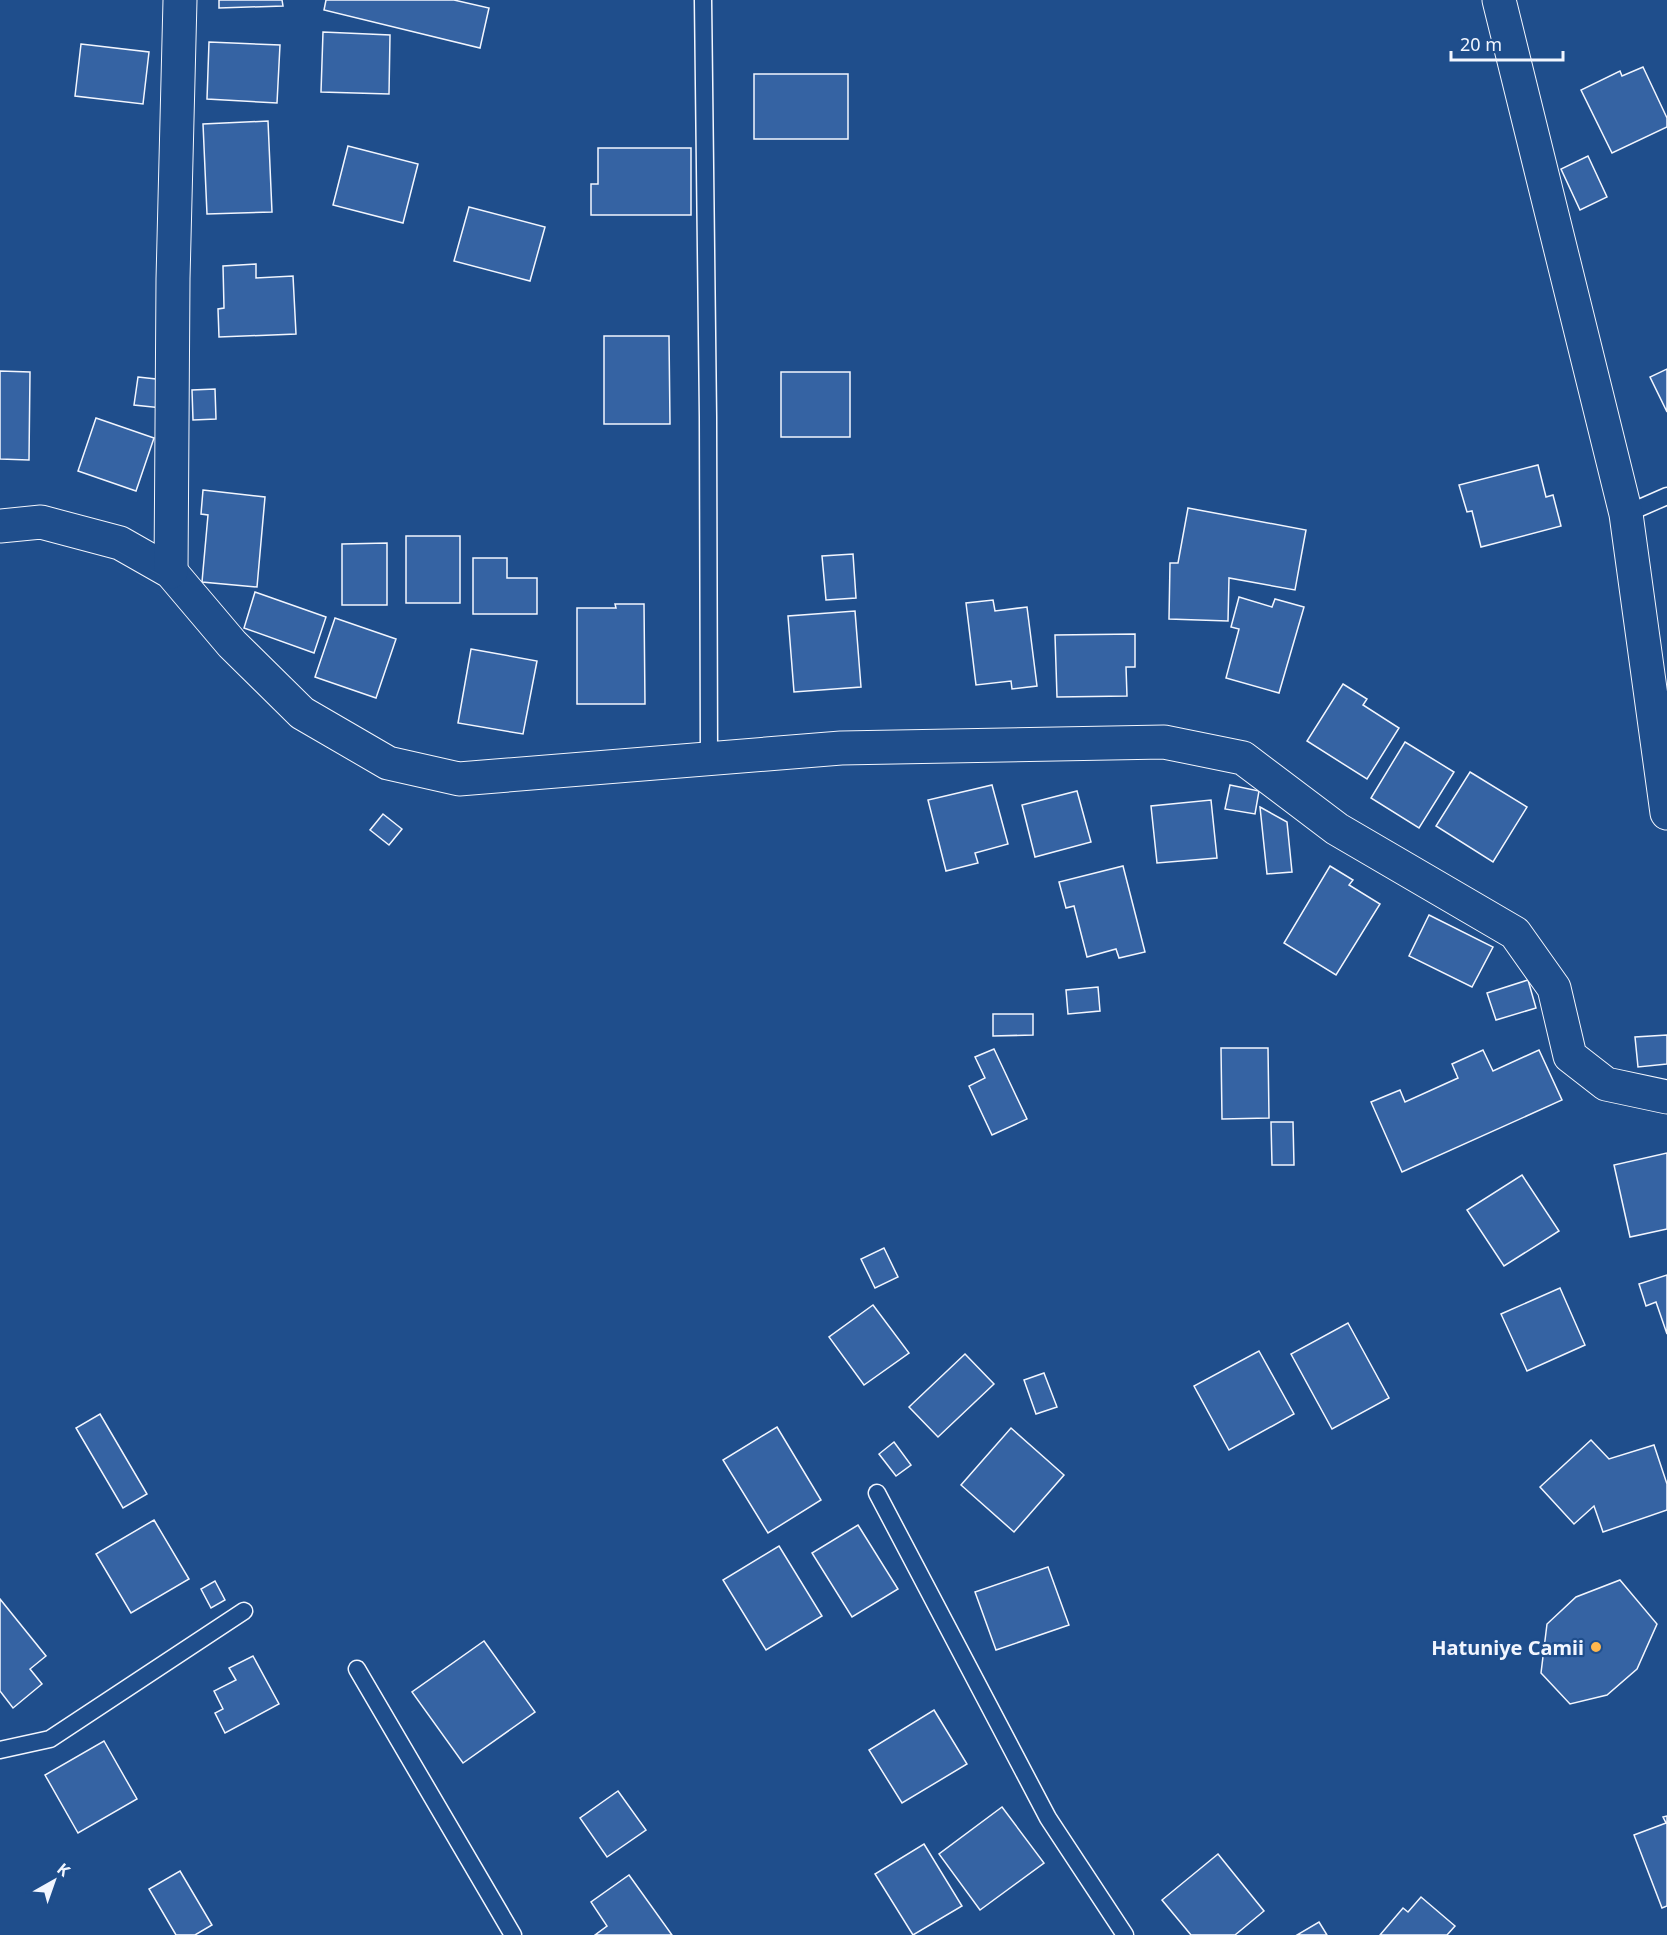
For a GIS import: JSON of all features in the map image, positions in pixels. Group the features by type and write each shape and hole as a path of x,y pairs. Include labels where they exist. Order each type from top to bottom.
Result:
{"street":[{"path":"171,572 173,279 180,0"},
{"path":"1499,0 1626,514 1667,813"},
{"path":"0,526 40,522 120,543 171,572 232,644 302,713 388,763 459,779 841,748 1164,742 1244,758 1337,829 1515,933 1554,988 1570,1056 1606,1084 1667,1097"}],"lane":[{"path":"703,0 709,759"},
{"path":"1626,514 1667,496"},
{"path":"877,1493 1048,1818 1125,1935"},
{"path":"0,1750 50,1739 244,1611"},
{"path":"357,1669 513,1935"}],"building":[{"path":"219,0 282,0 283,6 219,8"},
{"path":"326,0 454,0 489,8 480,48 324,10"},
{"path":"323,32 390,35 389,94 321,92"},
{"path":"209,42 280,45 277,103 207,99"},
{"path":"81,44 149,52 143,104 75,96"},
{"path":"1643,67 1667,118 1667,127 1612,153 1581,90 1620,71 1622,76"},
{"path":"754,74 848,74 848,139 754,139"},
{"path":"268,121 272,212 207,214 203,124"},
{"path":"348,146 418,164 403,223 333,205"},
{"path":"598,148 691,148 691,215 591,215 591,184 598,184"},
{"path":"1588,156 1607,197 1580,210 1561,169"},
{"path":"469,207 545,227 530,281 454,261"},
{"path":"256,264 256,278 293,276 296,334 219,337 218,309 224,308 223,266"},
{"path":"604,336 669,336 670,424 604,424"},
{"path":"1667,369 1667,412 1650,377"},
{"path":"0,371 30,372 29,460 0,459"},
{"path":"781,372 850,372 850,437 781,437"},
{"path":"138,377 165,380 162,408 134,405"},
{"path":"215,389 216,419 193,420 192,390"},
{"path":"96,418 154,438 136,491 78,471"},
{"path":"1538,465 1546,497 1553,495 1561,526 1481,547 1472,511 1467,512 1459,485"},
{"path":"203,490 265,497 257,587 202,582 208,515 201,514"},
{"path":"1188,508 1306,530 1295,590 1229,578 1228,621 1169,619 1170,563 1178,563"},
{"path":"406,536 460,536 460,603 406,603"},
{"path":"387,543 387,605 342,605 342,544"},
{"path":"853,554 856,598 826,600 822,556"},
{"path":"473,558 507,558 507,578 537,578 537,614 473,614"},
{"path":"255,592 326,617 314,653 244,628"},
{"path":"1239,597 1272,607 1275,599 1304,607 1279,693 1226,678 1239,629 1231,627"},
{"path":"993,600 995,611 1027,607 1037,686 1012,689 1011,681 976,685 966,603"},
{"path":"615,604 644,604 645,704 577,704 577,608 616,608"},
{"path":"855,611 861,687 794,692 788,616"},
{"path":"335,618 396,639 376,698 315,677"},
{"path":"1135,634 1135,667 1126,667 1127,696 1057,697 1055,635"},
{"path":"471,649 537,661 523,734 458,723"},
{"path":"1343,684 1367,699 1363,705 1399,728 1367,779 1307,741"},
{"path":"1405,742 1454,772 1419,828 1371,798"},
{"path":"1470,772 1527,807 1493,862 1436,826"},
{"path":"992,785 1008,844 975,853 978,863 946,871 928,800"},
{"path":"1230,785 1259,791 1255,814 1225,809"},
{"path":"1077,791 1091,842 1035,857 1022,805"},
{"path":"1211,800 1217,858 1157,863 1151,806"},
{"path":"1260,807 1287,822 1292,872 1267,874"},
{"path":"383,814 402,829 389,845 370,830"},
{"path":"1123,866 1145,952 1119,958 1116,949 1087,957 1074,906 1066,908 1059,882"},
{"path":"1330,866 1353,880 1349,885 1380,904 1336,975 1284,943"},
{"path":"1429,915 1493,947 1472,987 1409,956"},
{"path":"1528,980 1536,1008 1496,1020 1487,993"},
{"path":"1098,987 1100,1011 1068,1014 1066,990"},
{"path":"993,1014 1033,1014 1033,1035 993,1036"},
{"path":"1667,1035 1667,1064 1638,1067 1635,1037"},
{"path":"1221,1048 1268,1048 1269,1118 1222,1119"},
{"path":"994,1049 1027,1119 992,1135 969,1086 985,1078 975,1057"},
{"path":"1483,1050 1493,1071 1539,1050 1562,1100 1402,1172 1371,1102 1400,1090 1405,1102 1458,1078 1452,1064"},
{"path":"1271,1122 1293,1122 1294,1165 1272,1165"},
{"path":"1667,1153 1667,1229 1630,1237 1614,1165"},
{"path":"1522,1175 1559,1231 1504,1266 1467,1210"},
{"path":"884,1248 898,1277 875,1288 861,1259"},
{"path":"1667,1275 1667,1334 1656,1302 1646,1306 1639,1284"},
{"path":"1560,1288 1585,1345 1527,1371 1501,1314"},
{"path":"873,1305 909,1353 864,1385 829,1337"},
{"path":"1348,1323 1389,1398 1332,1429 1291,1354"},
{"path":"1259,1351 1294,1414 1229,1450 1194,1386"},
{"path":"965,1354 994,1384 938,1437 909,1407"},
{"path":"1044,1373 1057,1407 1036,1414 1024,1380"},
{"path":"100,1414 147,1494 123,1508 76,1428"},
{"path":"777,1427 821,1500 768,1533 723,1460"},
{"path":"1011,1428 1064,1475 1014,1532 961,1485"},
{"path":"1591,1440 1609,1459 1654,1445 1667,1484 1667,1510 1603,1532 1594,1506 1574,1524 1540,1487"},
{"path":"894,1442 911,1465 896,1476 879,1454"},
{"path":"154,1520 189,1579 131,1613 96,1554"},
{"path":"858,1525 898,1589 852,1617 812,1553"},
{"path":"779,1546 822,1616 766,1650 723,1580"},
{"path":"1048,1567 1069,1625 996,1650 975,1592"},
{"name":"Hatuniye Camii","path":"1620,1580 1657,1624 1637,1669 1607,1695 1570,1704 1541,1673 1547,1624 1576,1597"},
{"path":"215,1581 225,1600 211,1608 201,1589"},
{"path":"0,1599 46,1656 30,1669 42,1684 13,1708 0,1691"},
{"path":"484,1641 535,1712 463,1763 412,1692"},
{"path":"253,1656 279,1704 225,1733 215,1713 223,1709 214,1691 236,1680 229,1668"},
{"path":"934,1710 967,1764 902,1803 869,1750"},
{"path":"104,1741 137,1799 78,1833 45,1775"},
{"path":"618,1791 646,1830 607,1857 580,1818"},
{"path":"1002,1807 1044,1863 980,1910 939,1854"},
{"path":"1667,1816 1667,1906 1662,1908 1634,1835 1666,1823 1663,1817"},
{"path":"924,1844 962,1906 913,1935 875,1874"},
{"path":"1218,1854 1264,1911 1235,1935 1191,1935 1162,1900"},
{"path":"180,1871 212,1925 195,1935 176,1935 149,1889"},
{"path":"629,1875 672,1935 595,1935 607,1926 591,1902"},
{"path":"1421,1897 1455,1926 1447,1935 1380,1935 1403,1908 1408,1912"},
{"path":"1319,1922 1327,1935 1297,1935"}],"place":[{"name":"Hatuniye Camii","path":"1596,1647"}]}
